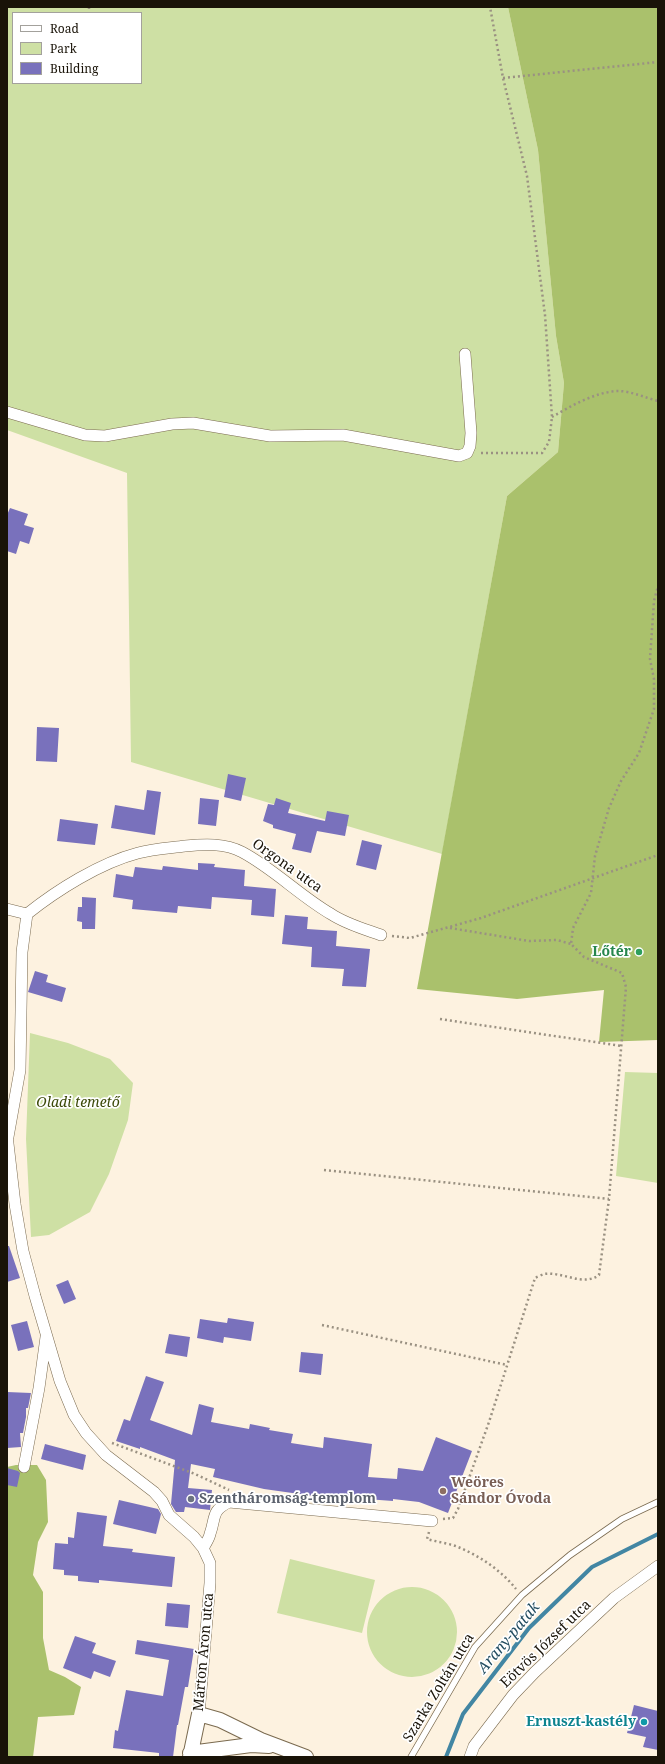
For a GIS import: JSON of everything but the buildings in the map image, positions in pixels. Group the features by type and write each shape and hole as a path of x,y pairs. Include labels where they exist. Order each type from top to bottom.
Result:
{"street":[{"path":"7,412 85,435 105,436 172,424 193,423 270,436 343,435 459,456 467,453 470,446 471,433 465,354"},
{"name":"Orgona utca","path":"27,914 51,895 94,871 137,853 204,844 223,846 241,851 331,914 354,926 381,935"},
{"path":"7,909 27,914 22,952 20,1070 8,1136"},
{"name":"Márton Áron utca","path":"8,1136 15,1204 23,1251 60,1381 74,1415 86,1433 106,1455 154,1492 162,1502 169,1515 194,1537 203,1548 210,1563 210,1583 199,1714 190,1755"},
{"name":"Márton Áron utca","path":"24,1467 39,1388 46,1334"},
{"path":"203,1548 210,1535 214,1514 221,1506 229,1502 432,1521"},
{"name":"Eötvös József utca","path":"470,1757 474,1746 512,1695 614,1598 658,1566"},
{"path":"199,1714 220,1720 260,1740 306,1757"},
{"path":"190,1755 251,1745 279,1746"}],"lane":[{"name":"Szarka Zoltán utca","path":"411,1757 475,1648 522,1596 570,1555 622,1519 658,1502"}],"path":[{"path":"467,453 542,453 549,442 552,417 545,315 527,176 503,78 490,7"},
{"path":"503,78 658,62"},
{"path":"552,417 574,404 608,392 620,391 658,401"},
{"path":"571,944 573,928 591,893 595,856 609,808 621,781 638,753 654,709 654,679 650,659 654,601 658,586"},
{"path":"381,935 410,938 447,928 481,918 658,855"},
{"path":"447,928 529,941 557,940 571,944 584,957 622,973 626,987 609,1199 600,1274 594,1279 586,1280 544,1274 535,1278 489,1422 458,1509 453,1518 432,1521 428,1539 458,1547 480,1559 506,1576 522,1596"},
{"path":"440,1019 622,1046"},
{"path":"324,1170 609,1199"},
{"path":"322,1325 507,1365"},
{"path":"109,1442 195,1474 229,1489 229,1502"}],"green space":[{"path":"7,7 508,7 538,150 556,336 564,383 558,452 507,496 442,854 131,762 127,473 7,430"},
{"path":"508,7 658,7 658,1040 599,1042 604,990 517,999 417,989 507,496 558,452 564,383 556,336 538,150"},
{"name":"Oladi temető","path":"30,1033 68,1043 110,1059 133,1083 128,1120 109,1174 90,1212 49,1235 31,1237 26,1139"},
{"path":"625,1072 658,1073 658,1183 616,1176"},
{"path":"16,1465 37,1465 46,1480 48,1522 38,1542 33,1575 43,1592 43,1638 49,1670 65,1677 81,1687 74,1715 38,1717 33,1757 7,1757 7,1467"},
{"path":"290,1559 375,1580 362,1633 277,1613"},
{"path":"412,1587 429,1590 444,1600 454,1615 457,1632 454,1649 444,1664 429,1674 412,1677 395,1674 380,1664 370,1649 367,1632 370,1615 380,1600 395,1590"}],"waterway":[{"name":"Arany-patak","path":"446,1757 463,1714 529,1628 592,1567 658,1534"}],"place":[{"name":"Lőtér","path":"639,952"},
{"name":"Weöres Sándor Óvoda","path":"443,1491"},
{"name":"Szentháromság-templom","path":"191,1499"},
{"name":"Ernuszt-kastély","path":"644,1722"}]}
